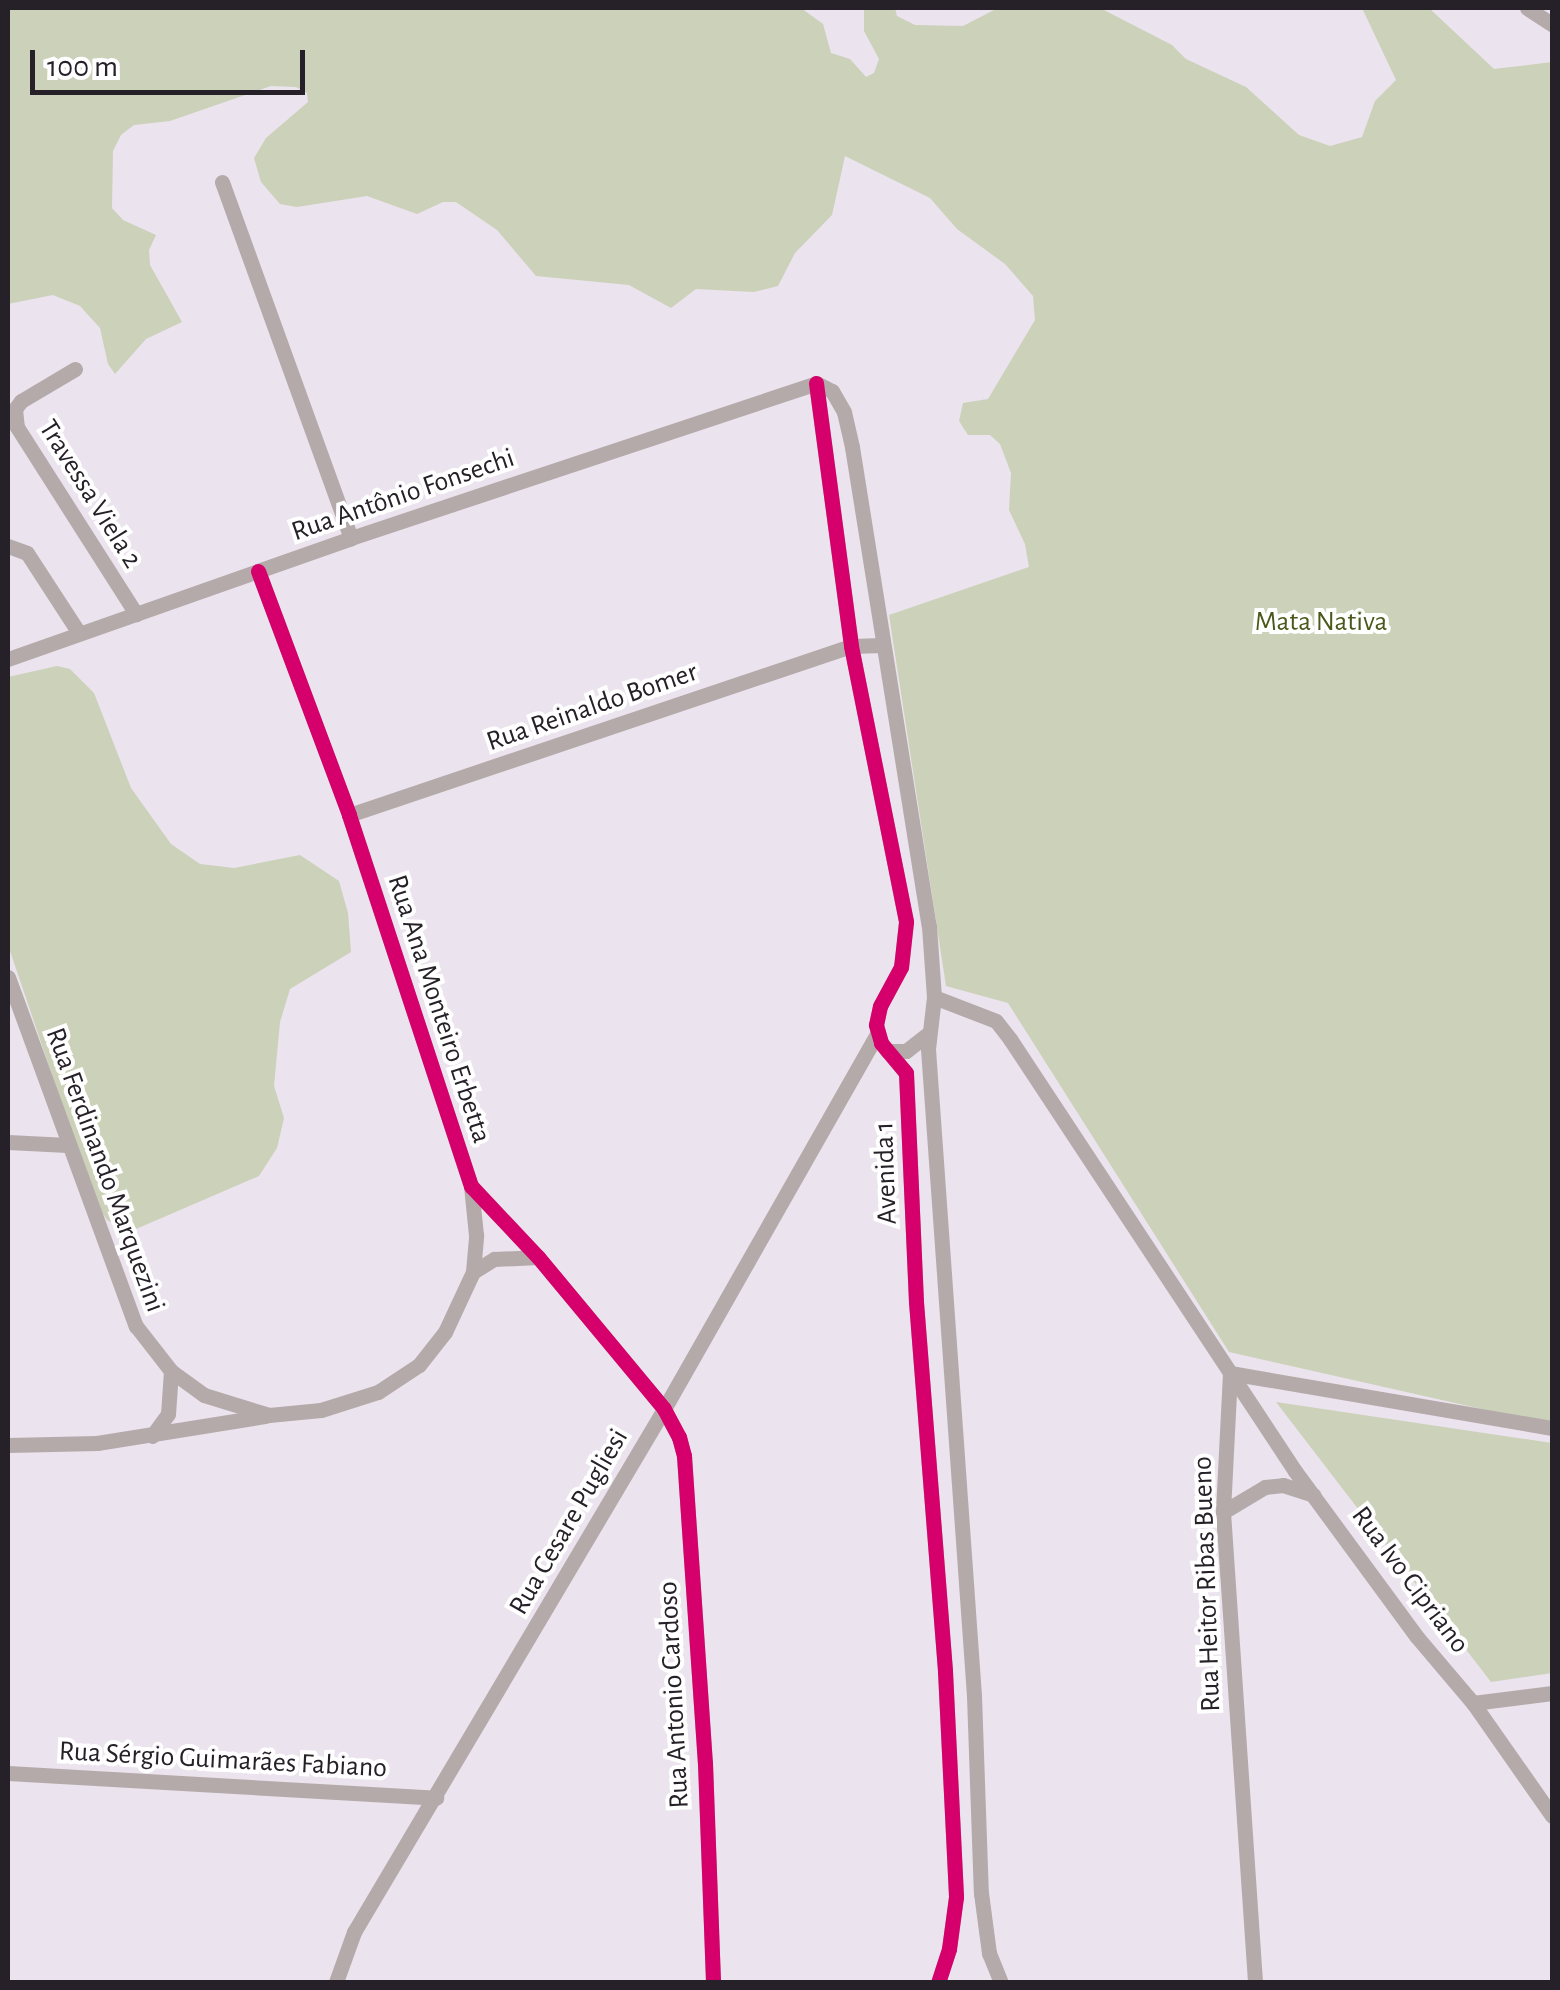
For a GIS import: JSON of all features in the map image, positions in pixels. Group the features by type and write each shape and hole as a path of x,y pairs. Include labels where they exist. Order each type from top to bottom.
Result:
{"street":[{"path":"1527,8 1552,24"},
{"path":"222,182 350,538"},
{"name":"Travessa Viela 2","path":"75,370 21,401 15,409 16,427 136,614"},
{"path":"816,383 850,646 906,922 900,968 876,1015 877,1034"},
{"name":"Rua Antônio Fonsechi","path":"8,659 350,538 816,383"},
{"name":"Avenida 1","path":"816,383 832,392 844,412 929,926 934,997 928,1034 943,1303 974,1696 981,1893 989,1953 1001,1982"},
{"path":"8,546 26,553 79,633"},
{"name":"Rua Ana Monteiro Erbetta","path":"258,571 349,815 471,1186 538,1258 664,1409"},
{"name":"Rua Reinaldo Bomer","path":"349,815 850,646 883,646"},
{"name":"Rua Ferdinando Marquezini","path":"8,976 66,1145 136,1326 172,1371 204,1395 269,1415"},
{"path":"934,997 996,1021 1230,1373 1552,1428"},
{"name":"Avenida 1","path":"877,1034 906,1073 916,1302 944,1671 956,1897 949,1949 938,1982"},
{"name":"Rua Cesare Pugliesi","path":"336,1982 354,1932 664,1409 877,1034"},
{"path":"886,1050 906,1050 928,1034"},
{"path":"8,1142 66,1145"},
{"path":"8,1445 97,1443 152,1436 320,1410 378,1392 419,1365 445,1332 473,1272 476,1235 471,1186"},
{"path":"473,1272 494,1260 538,1258"},
{"path":"152,1436 168,1414 172,1371"},
{"name":"Rua Ivo Cipriano","path":"1230,1373 1416,1637 1473,1703 1552,1816"},
{"name":"Rua Heitor Ribas Bueno","path":"1230,1373 1224,1512 1254,1982"},
{"name":"Rua Antonio Cardoso","path":"664,1409 684,1456 705,1762 713,1982"},
{"path":"1224,1512 1265,1487 1282,1485 1316,1497"},
{"path":"1473,1703 1552,1693"},
{"name":"Rua Sérgio Guimarães Fabiano","path":"8,1772 436,1798"}],"green space":[{"name":"Mata Nativa","path":"8,8 801,8 823,24 831,53 850,59 866,77 874,73 879,59 864,31 864,8 895,8 897,16 915,25 963,26 998,8 1100,8 1172,45 1186,59 1246,87 1299,135 1330,146 1362,137 1375,101 1396,80 1362,8 1429,8 1494,69 1552,62 1552,1425 1229,1352 1008,1003 946,986 889,615 1029,567 1025,544 1009,510 1011,473 1000,444 990,435 968,435 959,421 963,403 988,399 1035,320 1033,296 1005,264 957,229 930,198 845,156 832,215 795,253 778,286 754,292 696,289 671,308 629,285 536,276 497,230 456,202 443,202 417,214 367,196 297,207 280,204 261,182 254,158 266,138 308,102 307,93 296,87 271,86 170,121 134,125 121,135 113,151 112,208 123,220 156,235 149,250 150,265 182,322 146,339 115,374 108,364 100,328 80,306 53,295 8,304"},
{"path":"57,666 70,669 94,693 131,788 171,844 200,864 234,868 300,855 339,881 348,913 351,952 290,989 280,1022 274,1086 284,1118 277,1148 259,1176 136,1229 108,1221 96,1205 8,945 8,677"},
{"path":"1276,1402 1552,1443 1552,1673 1491,1682"}],"cycle path":[{"path":"816,383 851,646 906,922 901,967 880,1006 876,1025 881,1043 906,1073 916,1302 945,1671 956,1897 949,1949 938,1982"},
{"path":"258,571 349,815 471,1186 538,1257 664,1409 679,1437 684,1456 705,1763 713,1982"}]}
